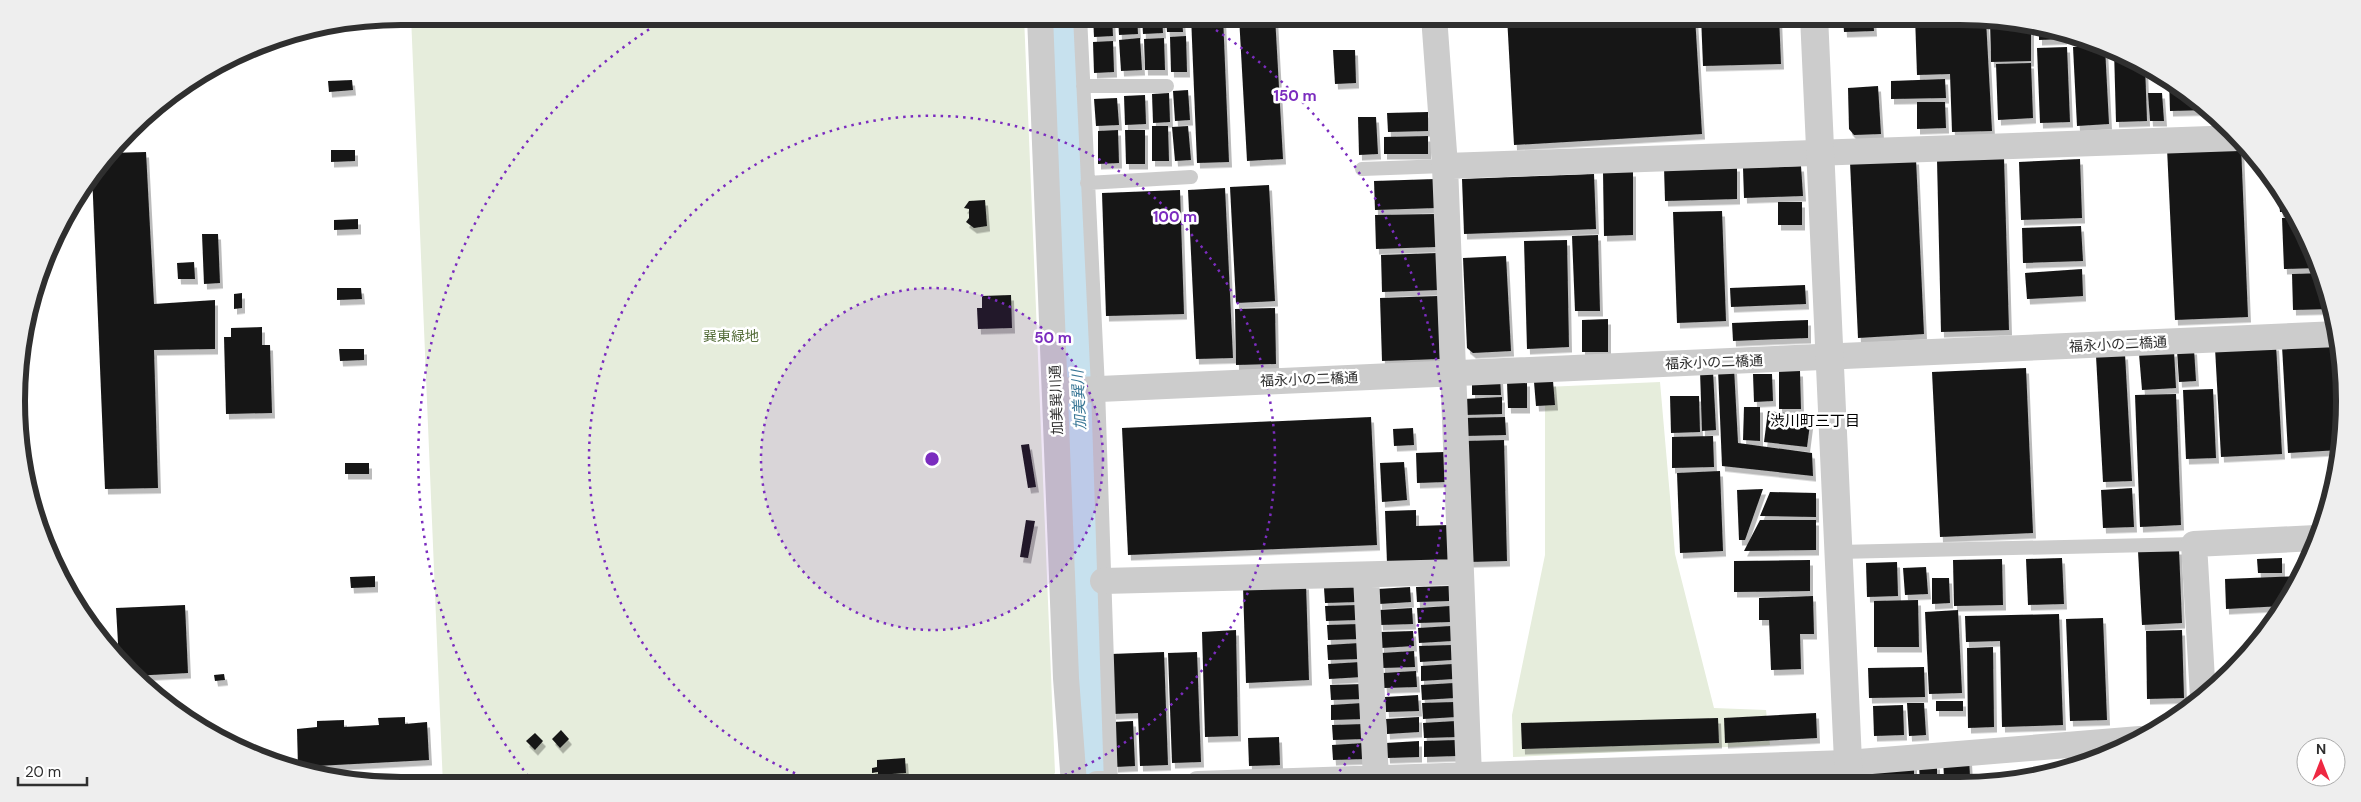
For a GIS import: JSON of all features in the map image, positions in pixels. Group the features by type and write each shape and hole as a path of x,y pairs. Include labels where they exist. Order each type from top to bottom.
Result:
{"street":[{"name":"加美巽川通","path":"1040,25 1066,678 1073,777"},
{"path":"1435,25 1445,166 1461,572 1474,777"},
{"path":"1814,25 1848,773"},
{"path":"1445,166 2229,138"},
{"name":"福永小の二橋通","path":"1056,391 2330,334"},
{"path":"2202,688 2194,544 2310,538"},
{"path":"1104,581 1366,576 1461,572"},
{"path":"1366,576 1376,777"},
{"path":"1549,777 1848,773 2118,742"}],"lane":[{"path":"1080,25 1094,388 1104,581 1109,777"},
{"path":"1083,86 1167,86"},
{"path":"1362,169 1445,166"},
{"path":"1087,183 1191,177"},
{"path":"1838,552 2194,544"}],"green space":[{"name":"巽東緑地","path":"411,25 1024,25 1055,773 1051,777 443,777"},
{"path":"1660,382 1675,554 1714,708 1766,710 1770,745 1513,757 1512,715 1545,555 1545,387"}],"building":[{"path":"1093,25 1112,25 1113,36 1094,37"},
{"path":"1118,25 1138,25 1138,34 1119,35"},
{"path":"1142,25 1163,25 1163,33 1143,34"},
{"path":"1167,25 1183,25 1183,32 1167,32"},
{"path":"1191,25 1223,25 1229,162 1197,163"},
{"path":"1239,25 1276,25 1283,159 1247,161"},
{"path":"1507,25 1696,25 1702,134 1514,145"},
{"path":"1701,25 1779,25 1781,64 1703,66"},
{"path":"1844,25 1874,25 1874,31 1844,32"},
{"path":"1915,25 1986,26 1992,131 1952,132 1950,74 1917,75"},
{"path":"1990,26 2031,32 2031,61 1991,62"},
{"path":"2039,34 2061,39 2039,40"},
{"path":"1186,36 1187,72 1171,72 1170,37"},
{"path":"1140,38 1142,70 1121,71 1119,40"},
{"path":"1164,38 1165,70 1145,70 1144,39"},
{"path":"1113,41 1114,72 1094,73 1093,42"},
{"path":"2084,46 2105,55 2109,124 2077,126 2073,47"},
{"path":"2067,47 2070,122 2040,123 2037,48"},
{"path":"1333,50 1355,50 1356,83 1335,84"},
{"path":"2114,59 2145,74 2147,121 2116,122"},
{"path":"2031,63 2033,118 1998,120 1996,64"},
{"path":"1945,79 1946,98 1891,99 1891,81"},
{"path":"352,80 353,90 329,92 328,81"},
{"path":"1878,86 1881,134 1854,135 1849,129 1848,88"},
{"path":"2169,88 2198,110 2170,111"},
{"path":"1188,90 1190,120 1175,121 1173,91"},
{"path":"1169,93 1170,122 1153,123 1152,94"},
{"path":"2148,93 2162,93 2164,121 2150,121"},
{"path":"1145,95 1146,124 1125,125 1124,96"},
{"path":"1117,98 1119,125 1096,126 1094,99"},
{"path":"1917,102 1945,102 1946,128 1917,129"},
{"path":"1428,112 1428,131 1388,132 1387,113"},
{"path":"1358,117 1376,117 1378,154 1359,155"},
{"path":"1152,126 1168,126 1169,161 1152,161"},
{"path":"1188,126 1191,160 1175,161 1172,127"},
{"path":"1118,130 1119,163 1098,164 1098,131"},
{"path":"1125,130 1145,130 1145,164 1126,164"},
{"path":"1428,136 1428,154 1384,154 1384,137"},
{"path":"2236,145 2241,151 2248,317 2175,320 2167,148"},
{"path":"331,150 355,150 355,161 331,162"},
{"path":"146,152 154,304 215,300 215,349 154,350 158,488 105,489 93,186 118,153"},
{"path":"2004,158 2009,330 1941,332 1937,160"},
{"path":"1916,159 1924,334 1858,338 1850,162"},
{"path":"2080,159 2082,218 2021,220 2019,162"},
{"path":"1737,166 1737,199 1665,201 1664,167"},
{"path":"1801,166 1803,196 1744,198 1743,168"},
{"path":"1633,171 1633,235 1604,236 1603,172"},
{"path":"1594,174 1596,229 1464,234 1462,179"},
{"path":"1435,179 1436,208 1375,210 1374,181"},
{"path":"1269,185 1275,301 1236,303 1230,187"},
{"path":"1225,188 1233,358 1196,359 1188,190"},
{"path":"1180,190 1184,314 1106,316 1102,193"},
{"path":"985,200 987,226 974,228 966,222 969,218 969,209 964,208 969,201"},
{"path":"1778,202 1802,202 1802,225 1778,225"},
{"path":"2279,202 2285,212 2280,212"},
{"path":"1722,211 1726,321 1677,323 1673,212"},
{"path":"1436,214 1436,247 1376,249 1375,215"},
{"path":"2282,218 2288,218 2311,268 2284,269"},
{"path":"358,219 358,229 334,230 334,220"},
{"path":"2081,226 2083,261 2023,263 2022,228"},
{"path":"202,234 218,234 220,283 204,284"},
{"path":"1598,235 1600,311 1575,311 1572,236"},
{"path":"1567,240 1569,347 1527,349 1524,241"},
{"path":"1437,253 1439,290 1382,292 1381,255"},
{"path":"1506,256 1511,351 1473,353 1467,348 1463,258"},
{"path":"194,262 195,279 178,279 177,263"},
{"path":"2082,269 2083,296 2027,299 2025,273"},
{"path":"2313,273 2324,309 2293,310 2292,274"},
{"path":"1805,285 1806,304 1731,307 1730,288"},
{"path":"337,288 361,288 362,299 337,300"},
{"path":"242,293 242,308 234,309 234,294"},
{"path":"1011,295 1012,328 978,329 977,308 982,308 982,296"},
{"path":"1438,296 1440,359 1382,361 1380,298"},
{"path":"1275,308 1276,364 1236,365 1235,309"},
{"path":"1608,319 1608,352 1582,352 1582,320"},
{"path":"1808,320 1808,338 1733,341 1732,323"},
{"path":"262,327 262,345 270,345 272,413 226,414 224,337 231,337 231,328"},
{"path":"2332,343 2336,401 2333,450 2288,453 2282,346"},
{"path":"2276,345 2282,454 2221,457 2215,348"},
{"path":"339,349 364,349 364,360 340,361"},
{"path":"2194,349 2196,381 2179,382 2177,350"},
{"path":"2174,351 2176,388 2142,390 2139,354"},
{"path":"2125,354 2132,481 2103,482 2096,356"},
{"path":"1734,368 1738,443 1812,453 1813,476 1722,466 1718,369"},
{"path":"2026,368 2033,533 1940,537 1932,372"},
{"path":"1700,371 1713,371 1716,430 1702,431"},
{"path":"1779,371 1800,371 1801,409 1779,409"},
{"path":"1753,374 1772,374 1773,401 1754,402"},
{"path":"1472,377 1500,377 1501,395 1472,395"},
{"path":"1527,381 1527,408 1508,408 1507,382"},
{"path":"1553,381 1555,405 1536,406 1534,382"},
{"path":"2213,389 2216,458 2186,459 2183,390"},
{"path":"2176,394 2181,525 2140,527 2135,395"},
{"path":"1670,396 1699,396 1700,432 1671,433"},
{"path":"1502,397 1502,414 1465,415 1464,399"},
{"path":"1744,407 1760,407 1760,441 1743,440"},
{"path":"1768,411 1811,416 1807,447 1764,442"},
{"path":"1371,417 1377,545 1128,555 1122,428"},
{"path":"1505,417 1506,435 1465,436 1465,418"},
{"path":"1413,428 1414,445 1394,446 1393,429"},
{"path":"1713,436 1714,467 1672,468 1672,437"},
{"path":"1504,440 1507,561 1468,562 1465,441"},
{"path":"1029,444 1036,487 1028,488 1021,445"},
{"path":"1444,452 1445,482 1417,483 1416,453"},
{"path":"1404,462 1407,500 1382,502 1380,463"},
{"path":"345,463 369,463 369,474 345,474"},
{"path":"1720,471 1723,551 1680,553 1677,473"},
{"path":"2132,488 2134,527 2103,528 2101,490"},
{"path":"1763,489 1745,540 1739,540 1737,490"},
{"path":"1770,492 1816,493 1816,517 1760,516"},
{"path":"1416,510 1416,526 1449,525 1450,560 1387,563 1385,511"},
{"path":"1026,520 1035,521 1028,558 1020,557"},
{"path":"1760,520 1816,520 1816,550 1744,551"},
{"path":"2179,549 2182,623 2142,625 2138,551"},
{"path":"2062,558 2064,604 2028,605 2026,559"},
{"path":"2282,558 2282,573 2258,573 2257,559"},
{"path":"2002,559 2003,605 1954,606 1953,560"},
{"path":"1810,560 1810,591 1734,592 1734,561"},
{"path":"1897,562 1898,596 1867,597 1866,563"},
{"path":"1926,567 1928,594 1905,595 1903,568"},
{"path":"375,576 375,587 351,588 350,577"},
{"path":"2292,576 2275,606 2226,609 2225,579"},
{"path":"1932,578 1949,578 1950,603 1932,604"},
{"path":"1306,584 1309,680 1246,683 1243,586"},
{"path":"1357,586 1357,602 1325,603 1324,588"},
{"path":"1449,586 1449,601 1417,602 1416,587"},
{"path":"1410,587 1411,602 1379,604 1378,589"},
{"path":"1813,596 1814,634 1800,634 1801,669 1771,670 1769,620 1759,620 1759,598"},
{"path":"1918,600 1919,647 1874,647 1874,601"},
{"path":"185,605 188,673 144,675 118,649 116,608"},
{"path":"1358,605 1358,620 1326,621 1325,606"},
{"path":"1450,606 1450,622 1418,623 1417,608"},
{"path":"1412,608 1413,624 1380,625 1379,610"},
{"path":"1958,610 1962,693 1929,694 1925,612"},
{"path":"2059,614 2063,725 2002,727 2000,641 1966,642 1965,616"},
{"path":"2103,618 2107,720 2070,721 2066,619"},
{"path":"1360,624 1361,639 1328,640 1327,625"},
{"path":"1451,626 1452,641 1419,643 1418,628"},
{"path":"1236,630 1238,736 1205,737 1202,632"},
{"path":"2182,630 2184,698 2147,699 2146,631"},
{"path":"1413,631 1414,646 1381,648 1380,632"},
{"path":"1360,643 1360,659 1328,660 1327,645"},
{"path":"1452,645 1452,660 1420,662 1419,646"},
{"path":"1993,647 1994,727 1968,728 1967,648"},
{"path":"1414,651 1415,667 1382,668 1381,653"},
{"path":"1164,652 1168,765 1140,766 1138,713 1113,714 1111,654"},
{"path":"1197,652 1201,762 1172,763 1168,653"},
{"path":"1361,662 1362,677 1329,679 1328,664"},
{"path":"1453,664 1454,679 1421,681 1421,666"},
{"path":"1924,667 1925,697 1869,698 1868,668"},
{"path":"1416,671 1417,687 1384,688 1383,673"},
{"path":"224,674 225,680 215,681 214,675"},
{"path":"1454,683 1455,698 1422,700 1421,685"},
{"path":"1363,684 1363,699 1331,700 1330,685"},
{"path":"1418,695 1419,711 1386,712 1385,697"},
{"path":"1936,701 1963,701 1963,711 1936,711"},
{"path":"1455,702 1456,717 1423,719 1422,703"},
{"path":"1363,703 1364,719 1331,720 1331,705"},
{"path":"1907,703 1924,703 1926,735 1909,736"},
{"path":"1903,705 1904,735 1874,736 1873,706"},
{"path":"1816,713 1817,738 1725,743 1724,718"},
{"path":"405,717 405,724 427,722 429,760 313,766 298,762 297,729 317,727 317,721 344,720 344,727 379,725 378,718"},
{"path":"1419,717 1419,732 1387,734 1386,719"},
{"path":"1718,718 1719,743 1522,749 1521,723"},
{"path":"1133,721 1135,766 1115,767 1113,722"},
{"path":"1456,721 1457,737 1424,738 1423,723"},
{"path":"1364,724 1365,739 1333,740 1332,725"},
{"path":"561,730 569,739 560,748 552,739"},
{"path":"535,733 543,741 535,750 526,741"},
{"path":"1279,737 1280,765 1249,766 1248,738"},
{"path":"1457,740 1457,756 1424,757 1424,741"},
{"path":"1419,741 1419,757 1387,758 1386,743"},
{"path":"1365,743 1366,759 1333,760 1332,745"},
{"path":"905,758 906,773 878,775 878,772 872,773 872,768 877,767 877,760"},
{"path":"1969,759 1970,776 1944,777 1943,760"},
{"path":"1914,764 1914,777 1866,777 1872,768"},
{"path":"1937,764 1937,777 1920,777 1919,765"}],"waterway":[{"name":"加美巽川","path":"1061,25 1096,777"}],"district":[{"name":"渋川町三丁目","path":"1815,421"}]}
